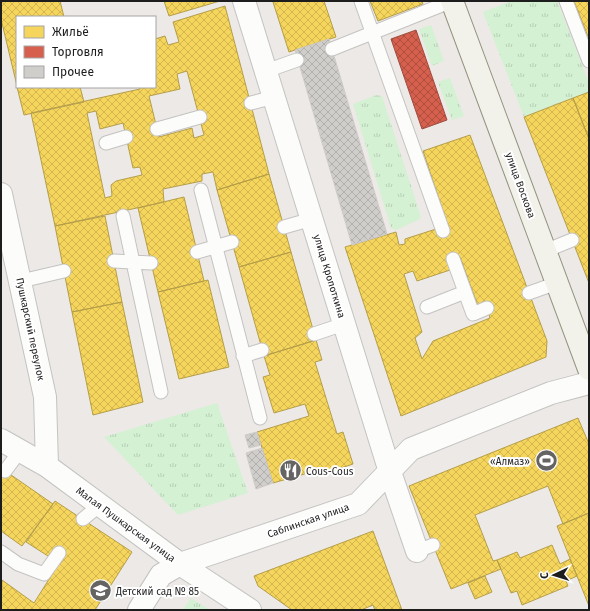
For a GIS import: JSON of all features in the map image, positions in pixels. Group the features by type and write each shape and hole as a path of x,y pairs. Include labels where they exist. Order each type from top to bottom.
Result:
{"street":[{"name":"улица Кропоткина","path":"244,1 390,472 425,548"},
{"name":"улица Воскова","path":"452,1 589,369"},
{"name":"Пушкарский переулок","path":"1,194 45,397 47,466"},
{"name":"Саблинская улица","path":"139,610 161,575 180,564 358,504 411,449 551,393 589,383"},
{"name":"Малая Пушкарская улица","path":"1,440 47,466 180,564 250,610"}],"lane":[{"path":"361,1 443,231"},
{"path":"332,48 452,1"},
{"path":"566,1 589,62"},
{"path":"266,71 297,60"},
{"path":"251,103 274,96"},
{"path":"157,130 200,117"},
{"path":"106,143 126,137"},
{"path":"200,190 260,418"},
{"path":"123,216 161,392"},
{"path":"284,227 312,219"},
{"path":"545,251 572,240"},
{"path":"197,252 232,242"},
{"path":"453,259 473,314 487,308"},
{"path":"114,261 151,263"},
{"path":"21,281 64,272"},
{"path":"529,293 557,282"},
{"path":"427,307 465,292"},
{"path":"314,334 344,324"},
{"path":"244,356 262,350"},
{"path":"4,471 20,451"},
{"path":"83,519 100,505"},
{"path":"1,552 18,564 44,574 59,553"}],"green space":[{"path":"511,1 557,1 589,83 589,92 524,117 483,12"},
{"path":"431,25 444,61 432,66 419,29"},
{"path":"450,78 464,116 452,120 438,82"},
{"path":"376,95 382,96 421,217 418,220 396,230 391,228 353,104"},
{"path":"217,403 248,493 178,515 104,437"},
{"path":"191,598 210,610 183,610"}],"building: Жильё":[{"path":"1,1 60,1 64,16 16,16 16,82 1,19"},
{"path":"164,1 220,1 169,16"},
{"path":"324,1 336,37 289,52 273,2"},
{"path":"370,1 422,1 423,4 378,21"},
{"path":"574,1 589,1 589,39"},
{"path":"225,6 269,174 217,190 213,172 202,174 202,181 163,189 164,202 55,226 31,113 140,88 156,88 156,39 165,36 168,45 179,42 173,22","holes":["187,71 204,135 194,138 192,128 159,137 149,96 180,89 177,74","96,111 100,129 123,123 133,168 140,167 142,175 116,181 111,185 112,196 105,198 87,113"]},
{"path":"17,88 80,88 84,102 24,115"},
{"path":"589,92 589,139 573,98"},
{"path":"573,98 589,139 589,283 524,117"},
{"path":"470,135 547,341 546,357 401,416 345,247 396,232 399,245 405,244 405,239 436,229 449,229 423,151","holes":["460,257 478,306 487,308 490,318 433,341 422,359 415,338 422,332 404,274 413,271 417,281 450,270 447,262"]},
{"path":"269,174 291,252 239,267 217,190"},
{"path":"184,197 204,281 158,292 138,208"},
{"path":"105,216 122,302 72,312 55,226"},
{"path":"291,252 316,340 264,356 239,267"},
{"path":"208,280 229,367 179,379 158,292"},
{"path":"122,302 143,402 93,415 72,312"},
{"path":"316,340 322,360 315,362 337,434 343,432 353,464 317,476 315,471 273,483 257,432 309,416 305,404 274,413 263,377 270,375 264,356"},
{"path":"578,418 589,444 589,513 563,524 548,486 475,515 493,561 497,560 501,569 451,589 409,486"},
{"path":"1,468 53,504 22,546 1,531"},
{"path":"55,501 132,552 95,610 3,610 1,609 2,580 34,603 63,557 54,550 48,556 26,542"},
{"path":"589,513 589,606 557,526"},
{"path":"373,531 402,610 375,610 373,605 361,610 292,610 258,586 254,576"},
{"path":"552,545 560,564 570,559 577,576 566,581 568,586 522,605 517,591 511,593 497,560 517,552 520,558"},
{"path":"485,576 492,592 475,599 468,583"}],"building: Торговля":[{"path":"416,30 447,120 422,129 391,39"}],"building: Прочее":[{"path":"329,39 387,234 352,245 295,50"},
{"path":"257,432 261,445 249,448 245,435"},
{"path":"262,448 273,483 256,489 246,453"}],"place":[{"name":"«Алмаз»","path":"546,461"},
{"name":"Cous-Cous","path":"291,471"},
{"name":"Детский сад № 85","path":"101,591"}]}
